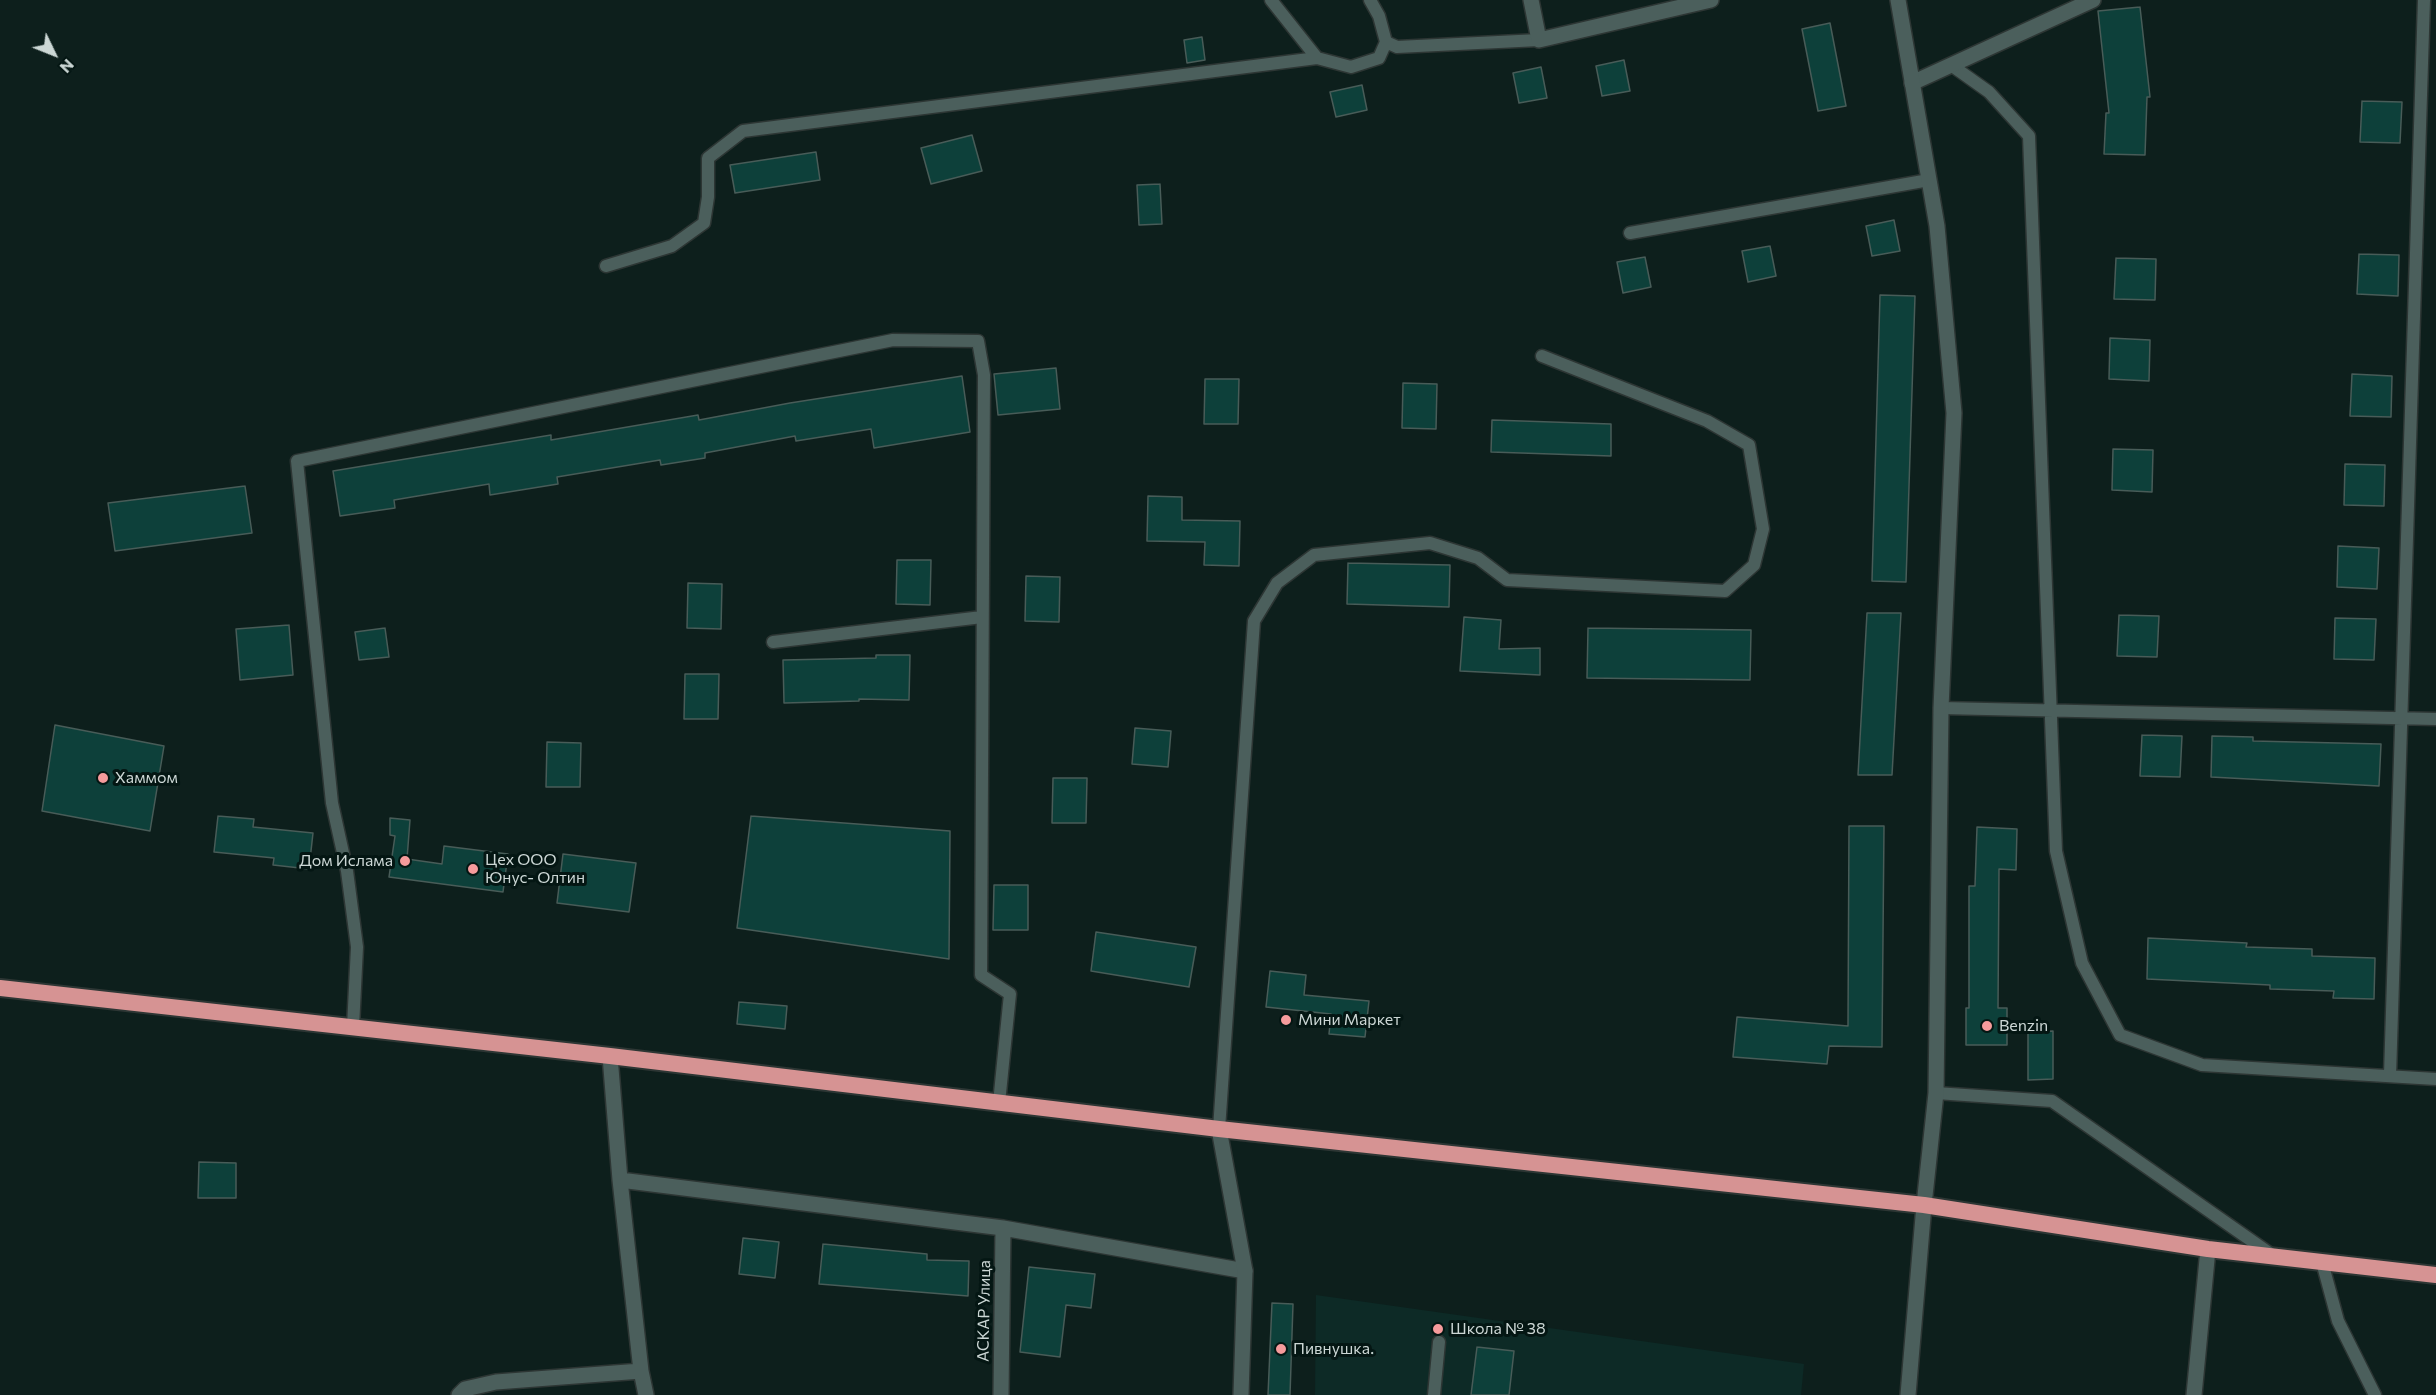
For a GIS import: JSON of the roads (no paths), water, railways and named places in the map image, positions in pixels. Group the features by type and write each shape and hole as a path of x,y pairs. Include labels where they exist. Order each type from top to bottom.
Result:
{"highway":[{"path":"0,988 610,1056 1219,1129 1924,1205 2208,1249 2436,1275"}],"street":[{"path":"1531,0 1539,40 1711,0"},
{"path":"1898,0 1937,226 1954,413 1941,708 1936,1093 1908,1395"},
{"path":"1912,83 2093,0"},
{"path":"610,1056 620,1180 641,1371 646,1395"},
{"path":"1219,1129 1245,1271 1241,1395"},
{"path":"620,1180 1003,1228 1245,1271"},
{"name":"АСКАР Улица","path":"1001,1395 1003,1228"},
{"path":"2194,1395 2208,1249"},
{"path":"459,1395 465,1389 496,1383 641,1371"}],"lane":[{"path":"1271,0 1317,58"},
{"path":"606,267 672,246 704,223 708,197 708,158 720,146 743,131 1317,58 1351,67 1379,58 1386,42 1379,16 1370,0"},
{"path":"2390,1075 2424,0"},
{"path":"1386,42 1397,47 1539,40"},
{"path":"1951,65 1989,92 2029,136 2056,851 2082,963 2120,1035 2202,1065 2436,1079"},
{"path":"1630,233 1929,180"},
{"path":"353,1027 357,947 347,871 332,803 297,461 894,340 978,340 984,375 981,975 1010,994 999,1103"},
{"path":"1219,1129 1254,621 1276,583 1314,555 1430,543 1478,558 1507,580 1725,591 1754,565 1763,529 1749,445 1707,421 1542,356"},
{"path":"772,642 982,617"},
{"path":"1941,708 2436,719"},
{"path":"1936,1093 2052,1101 2273,1256"},
{"path":"2322,1262 2338,1321 2375,1395"},
{"path":"1434,1395 1439,1342"}],"place":[{"name":"Хаммом","path":"103,778"},
{"name":"Дом Ислама","path":"405,861"},
{"name":"Цех ООО Юнус- Олтин","path":"473,869"},
{"name":"Мини Маркет","path":"1286,1020"},
{"name":"Benzin","path":"1987,1026"},
{"name":"Школа № 38","path":"1438,1329"},
{"name":"Пивнушка.","path":"1281,1349"}]}
